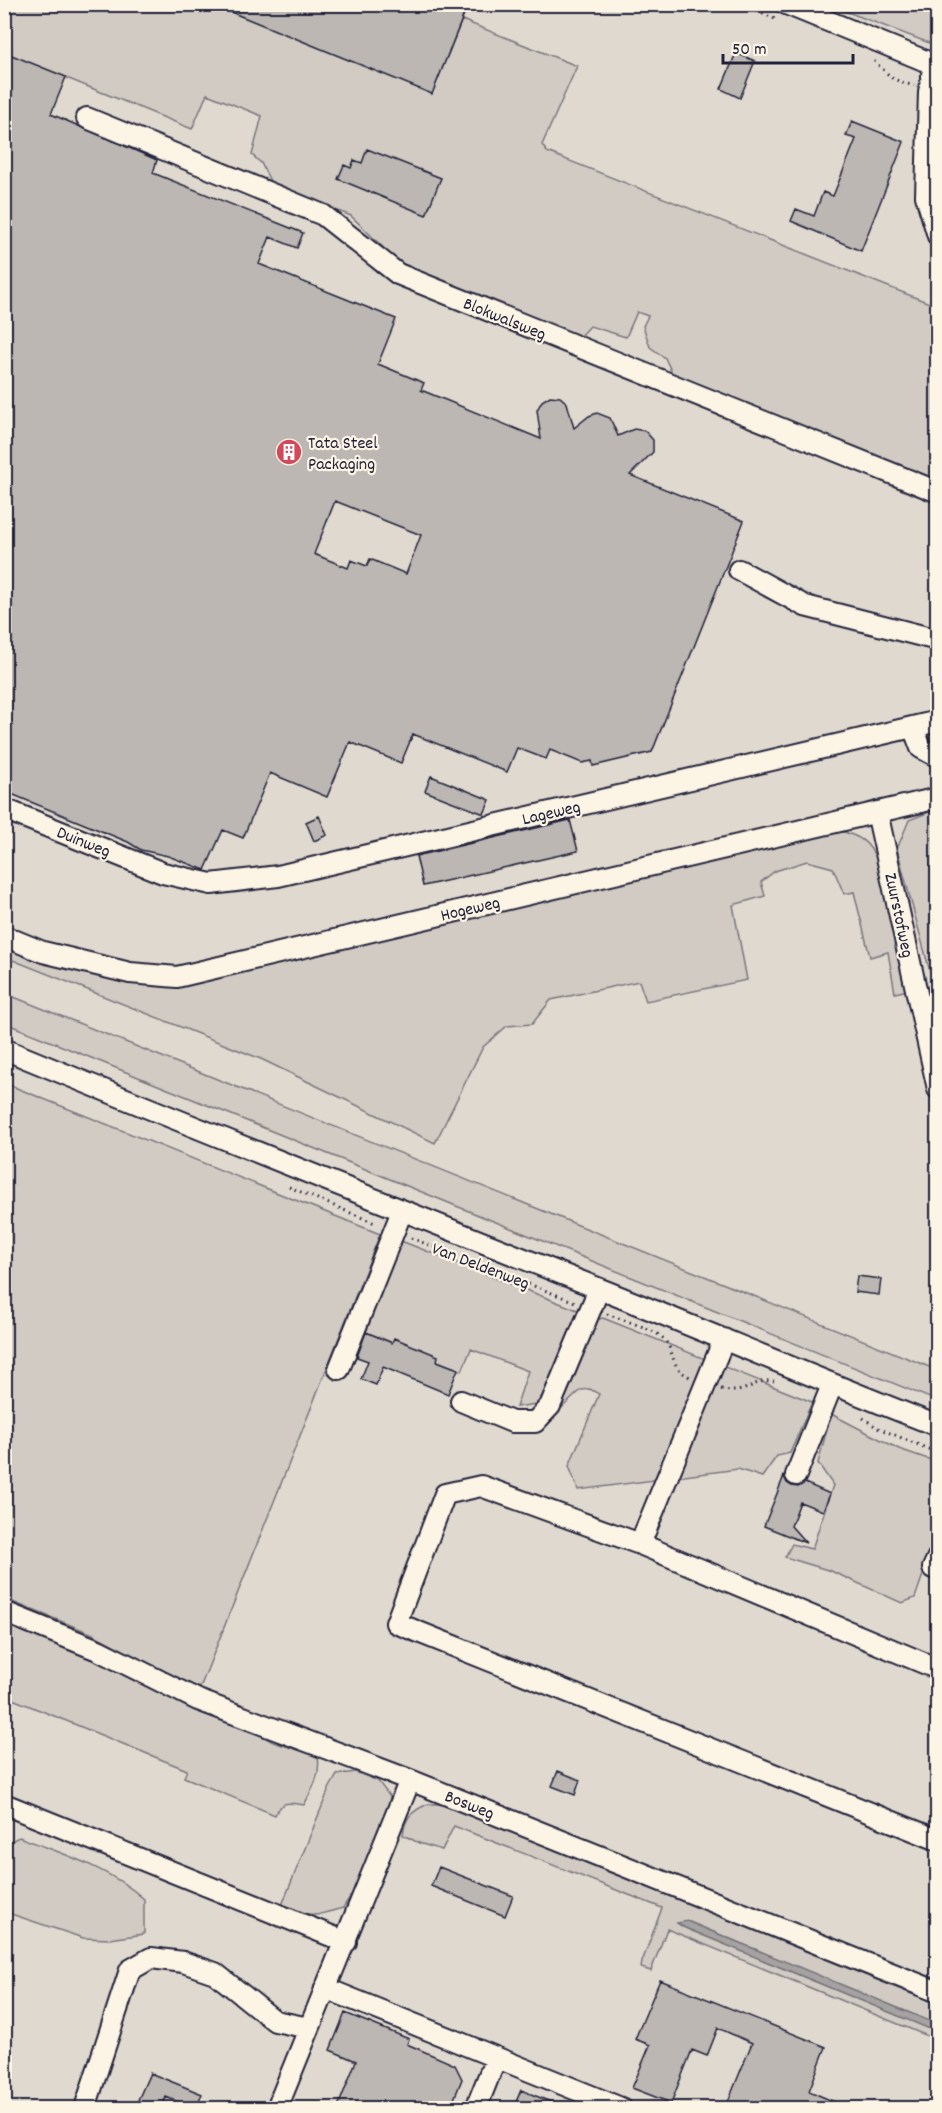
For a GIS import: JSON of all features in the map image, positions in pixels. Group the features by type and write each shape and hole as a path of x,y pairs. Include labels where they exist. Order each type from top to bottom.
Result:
{"street":[{"path":"785,14 936,65 929,92 926,196 938,236"},
{"name":"Blokwalsweg","path":"87,118 323,215 398,274 938,492"},
{"path":"739,570 805,606 938,640"},
{"name":"Lageweg","path":"163,873 211,884 278,876 938,721"},
{"path":"913,727 921,748 938,757"},
{"name":"Hogeweg","path":"4,936 43,952 130,973 177,977 938,798"},
{"name":"Duinweg","path":"4,809 163,873"},
{"name":"Zuurstofweg","path":"877,812 938,1089"},
{"name":"Van Deldenweg","path":"4,1049 231,1143 938,1426"},
{"path":"339,1369 402,1211"},
{"path":"461,1401 512,1422 535,1422 550,1406 598,1289"},
{"path":"640,1544 724,1339"},
{"path":"796,1475 832,1385"},
{"path":"938,1669 640,1544 481,1486 445,1494 396,1623 938,1840"},
{"name":"Bosweg","path":"4,1612 98,1650 198,1700 410,1780 938,1992"},
{"path":"277,2109 410,1780"},
{"path":"4,1804 346,1942"},
{"path":"85,2109 130,1970 151,1958 183,1962 215,1973 275,2021 309,2028"},
{"path":"325,1988 621,2109"},
{"path":"476,2109 496,2058"}],"path":[{"path":"740,4 785,14"},
{"path":"872,59 893,79 929,92"},
{"name":"Van Deldenweg","path":"288,1186 394,1231 657,1334 665,1341 677,1369 706,1384 732,1393 746,1390 767,1380 775,1382"},
{"path":"855,1414 878,1428 938,1453"}],"shaded area":[{"path":"4,5 223,5 434,89 462,20 577,66 542,145 547,152 937,306 937,477 927,478 674,377 665,358 650,347 643,326 648,316 637,312 626,337 590,326 581,336 401,265 351,216 272,185 261,163 252,155 262,116 207,94 192,129 5,53"},
{"path":"5,5 937,5 937,2108 5,2108"},
{"path":"829,5 937,5 937,46"},
{"path":"937,809 937,986 933,983 897,849 909,820"},
{"path":"838,830 863,841 879,863 908,990 895,993 888,952 870,957 854,892 844,894 833,868 807,861 775,871 761,882 765,896 733,905 747,980 646,1001 639,981 551,1000 532,1024 507,1026 483,1047 435,1143 261,1059 5,957 4,943 175,984"},
{"path":"4,993 937,1370 937,1401 5,1023"},
{"path":"4,1083 380,1234 200,1688 170,1676 93,1634 5,1599"},
{"path":"401,1241 580,1311 548,1389 536,1404 516,1407 528,1371 471,1349 462,1371 366,1332"},
{"path":"603,1318 812,1402 790,1453 777,1456 762,1477 738,1469 578,1490 569,1466 599,1394 590,1389 581,1390 552,1417 594,1320"},
{"path":"831,1414 899,1449 937,1462 937,1534 915,1598 902,1603 831,1571 785,1557 792,1544 812,1549 833,1485 818,1463"},
{"path":"4,1623 103,1664 184,1705 234,1721 273,1742 318,1756 317,1775 304,1805 284,1804 275,1815 184,1777 187,1770 5,1696"},
{"path":"355,1772 378,1781 390,1797 378,1841 359,1882 343,1908 317,1915 280,1910 329,1789 337,1775"},
{"path":"428,1804 448,1804 575,1858 937,2004 937,2040 667,1929 651,1971 641,1968 662,1908 454,1826 442,1850 403,1835 410,1815"},
{"path":"19,1837 101,1870 130,1888 144,1899 144,1934 110,1939 83,1938 5,1912 5,1844"},
{"path":"687,1921 937,2024 937,2032 677,1923"}],"building":[{"path":"211,4 468,4 432,94"},
{"name":"Tata Steel Packaging","path":"4,52 66,77 51,114 157,160 153,173 303,233 297,248 270,237 259,264 396,319 378,364 424,383 421,390 541,439 537,410 542,401 550,396 560,397 567,403 574,428 589,416 597,413 610,418 618,436 634,429 645,431 653,440 653,452 630,475 744,521 652,752 593,766 592,761 582,763 550,750 546,759 517,748 507,772 413,734 401,763 350,742 327,797 270,773 243,838 223,830 205,870 168,856 141,850 128,842 4,791","holes":["335,501 421,535 406,574 370,559 367,566 351,560 348,568 314,554"]},
{"path":"736,53 755,61 740,98 721,89"},
{"path":"852,121 904,142 861,251 791,221 796,209 814,216 823,192 833,196 856,139 846,136"},
{"path":"367,149 441,178 426,215 338,179 344,165 351,168 354,160 362,163"},
{"path":"431,776 490,800 484,814 425,791"},
{"path":"319,816 327,835 314,841 306,822"},
{"path":"570,820 578,851 423,886 416,856"},
{"path":"857,1276 881,1279 879,1295 855,1292"},
{"path":"366,1332 392,1343 394,1338 438,1356 437,1361 458,1369 448,1394 383,1367 376,1385 361,1379 368,1361 357,1357"},
{"path":"784,1476 787,1483 792,1486 798,1487 805,1483 830,1494 823,1511 800,1502 791,1526 806,1543 764,1526"},
{"path":"558,1771 580,1780 575,1795 552,1786"},
{"path":"439,1867 513,1896 505,1916 431,1886"},
{"path":"660,1980 826,2047 809,2091 851,2109 725,2109 752,2043 718,2028 707,2056 692,2050 671,2103 632,2088 650,2045 635,2039"},
{"path":"345,2013 409,2039 407,2044 455,2065 462,2079 450,2109 337,2109 356,2061 330,2050"},
{"path":"150,2073 202,2094 196,2109 166,2097 161,2109 134,2109"},
{"path":"521,2090 566,2108 566,2109 513,2109"}],"place":[{"name":"Tata Steel Packaging","path":"289,452"}]}
